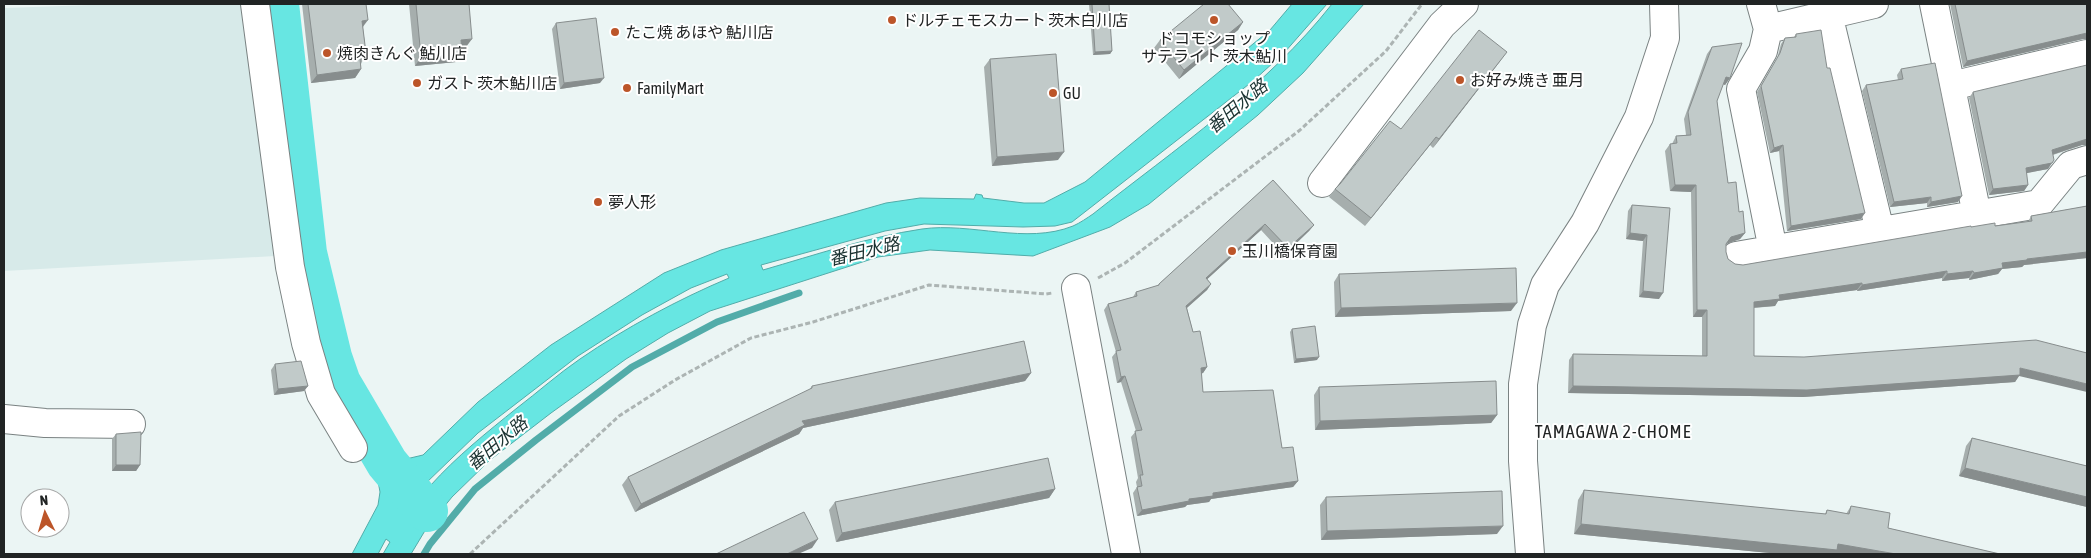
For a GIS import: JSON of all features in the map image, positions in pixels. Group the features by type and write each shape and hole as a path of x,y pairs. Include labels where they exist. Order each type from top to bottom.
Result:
{"street":[{"path":"255,4 289,257 306,343 321,394 353,448"},
{"path":"1322,183 1442,25 1464,4"},
{"path":"1530,554 1523,461 1523,384 1532,324 1545,285 1585,223 1639,117 1665,38 1664,4"},
{"path":"1773,250 1741,90 1762,51 1765,16 1828,14 1870,4"},
{"path":"1934,4 1977,215"},
{"path":"1828,14 1880,231"},
{"path":"1951,86 2087,54"},
{"path":"1736,256 2039,204 2071,164 2087,160"},
{"path":"1076,288 1126,554"},
{"path":"4,419 45,423 131,424"}],"path":[{"path":"470,554 619,416 675,380 751,338 813,322 929,285 1046,294 1076,288 1125,262 1300,130 1386,51 1422,4"}],"shaded area":[{"path":"120,4 242,4 275,256 4,271 4,8"}],"water":[{"name":"番田水路","path":"1292,4 1327,4 1284,53 1253,81 1072,222 1055,226 1023,227 924,224 885,231 761,265 763,270 862,242 922,229 960,228 1036,234 1073,226 1093,214 1219,116 1279,63 1332,4 1364,4 1303,73 1258,115 1149,204 1110,227 1033,256 930,250 878,257 710,311 668,333 626,359 490,460 452,497 426,529 411,554 383,554 390,542 386,539 378,554 352,554 378,505 380,492 378,481 400,470 406,459 423,455 478,402 551,345 664,273 721,250 886,203 920,198 974,199 976,194 982,195 983,198 1024,203 1044,203 1085,182 1270,30","holes":["727,274 729,278 653,315 615,336 580,359 483,436 430,486 425,484 478,433 578,356 642,315 691,288"]}],"building":[{"path":"308,4 366,4 368,20 362,21 366,53 363,53 364,59 360,59 361,69 317,75"},
{"path":"416,4 469,4 472,39 461,40 462,54 421,57"},
{"path":"1092,4 1109,4 1112,51 1095,52"},
{"path":"1204,4 1228,4 1243,22 1184,70 1160,40"},
{"path":"1955,4 2087,4 2087,33 1967,61"},
{"path":"596,18 604,78 564,83 556,23"},
{"path":"1479,30 1507,52 1439,139 1436,137 1371,218 1335,189 1390,121 1401,129"},
{"path":"1821,30 1827,68 1830,68 1865,213 1791,226 1783,145 1774,148 1761,86 1780,53 1785,38 1796,37 1796,34"},
{"path":"1742,43 1730,78 1726,77 1717,101 1728,183 1736,182 1739,212 1743,211 1745,233 1731,237 1726,244 1728,259 1735,264 1743,265 1971,226 1995,223 1995,226 2032,221 2031,216 2087,206 2087,252 2002,263 2003,268 1974,273 1973,271 1947,274 1947,271 1862,285 1862,283 1779,295 1780,299 1754,302 1754,356 1804,357 2036,340 2087,353 2087,384 2020,368 2020,375 1807,390 1573,386 1573,354 1707,356 1707,310 1697,310 1696,185 1675,185 1670,144 1677,143 1676,136 1691,135 1688,112 1712,47"},
{"path":"1056,54 1064,152 997,157 990,59"},
{"path":"1935,63 1962,196 1931,202 1931,197 1894,202 1866,85 1903,79 1901,69"},
{"path":"2087,65 2087,139 2052,150 2054,160 2052,163 2026,168 2028,185 1993,189 1973,92"},
{"path":"1273,180 1314,225 1288,248 1265,224 1206,278 1211,284 1186,306 1193,332 1200,331 1207,367 1201,368 1203,392 1273,390 1282,448 1293,447 1298,481 1213,493 1213,496 1189,499 1189,501 1142,510 1137,487 1142,486 1140,475 1143,475 1135,431 1142,430 1125,376 1121,377 1116,351 1121,350 1108,304 1137,296 1136,292 1159,285"},
{"path":"1632,205 1670,208 1663,293 1643,291 1647,235 1630,233"},
{"path":"1516,268 1517,303 1341,308 1339,274"},
{"path":"1315,326 1319,357 1296,359 1292,329"},
{"path":"1024,341 1031,373 802,421 805,425 641,504 628,477 812,388 812,386"},
{"path":"301,361 308,386 278,389 275,364"},
{"path":"1496,381 1497,415 1320,421 1319,387"},
{"path":"141,432 140,465 116,465 116,434"},
{"path":"1972,438 2087,466 2087,497 1965,468"},
{"path":"1048,458 1055,489 842,533 835,502"},
{"path":"1584,490 1826,514 1827,510 1849,514 1851,506 1890,513 1888,528 2000,554 1896,554 1838,544 1837,550 1581,524"},
{"path":"1502,491 1503,526 1327,531 1326,497"},
{"path":"804,512 818,539 787,554 716,554"}],"waterway":[{"path":"278,4 306,253 331,357 340,383 387,463 427,511"},
{"path":"424,554 475,489 632,367 717,322 799,293"}],"place":[{"name":"ドルチェモスカート 茨木白川店","path":"892,20"},
{"name":"ドコモショップ サテライト 茨木鮎川","path":"1214,20"},
{"name":"たこ焼 あほや 鮎川店","path":"615,32"},
{"name":"焼肉きんぐ 鮎川店","path":"327,53"},
{"name":"お好み焼き 亜月","path":"1460,80"},
{"name":"ガスト 茨木鮎川店","path":"417,83"},
{"name":"FamilyMart","path":"627,88"},
{"name":"GU","path":"1053,93"},
{"name":"夢人形","path":"598,202"},
{"name":"玉川橋保育園","path":"1232,251"}],"district":[{"name":"TAMAGAWA 2-CHOME","path":"1613,431"}]}
